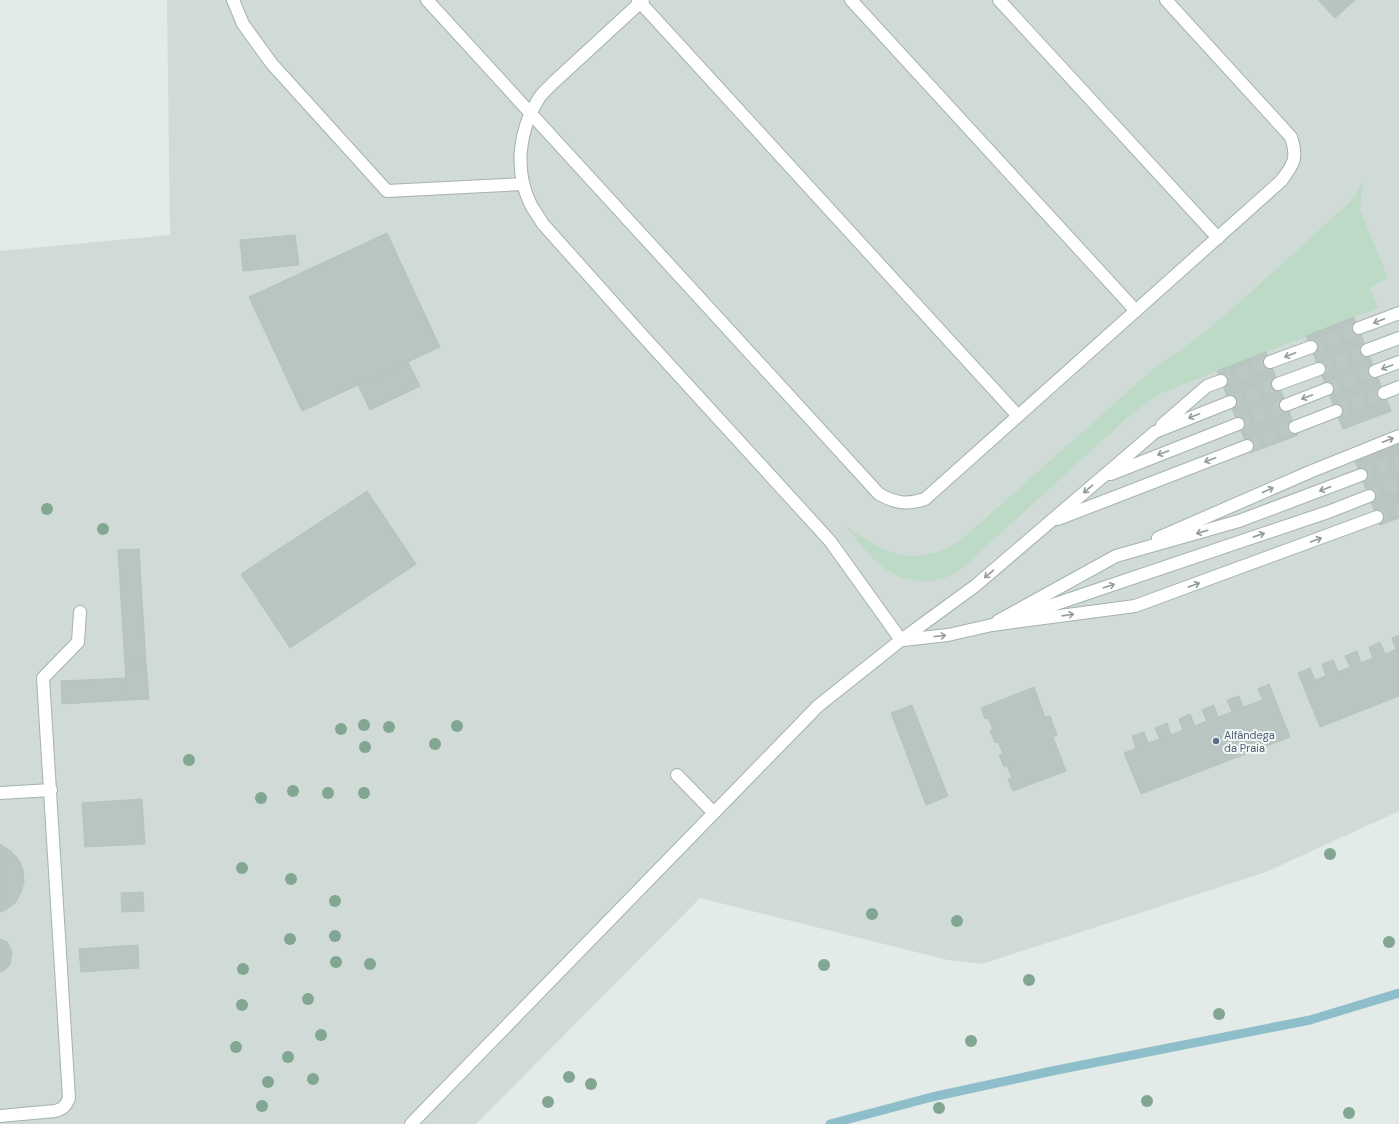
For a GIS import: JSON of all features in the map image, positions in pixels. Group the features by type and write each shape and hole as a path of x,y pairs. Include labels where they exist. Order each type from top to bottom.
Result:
{"lane":[{"path":"233,0 243,24 272,64 387,191 523,184"},
{"path":"427,0 879,494 890,500 903,503 916,502 925,499 1218,238 1281,181 1292,167 1295,150 1291,137 1166,0"},
{"path":"851,0 1136,311"},
{"path":"999,0 1218,238"},
{"path":"901,640 830,541 543,224 530,204 523,184 520,159 523,135 530,113 540,96 640,1 1018,416"},
{"path":"1359,328 1399,313"},
{"path":"1367,350 1399,338"},
{"path":"1270,362 1311,347"},
{"path":"1375,371 1399,362"},
{"path":"1278,384 1319,368"},
{"path":"411,1124 818,706 901,640 975,586 1207,386 1221,381"},
{"path":"1384,393 1399,387"},
{"path":"1286,405 1327,389"},
{"path":"1154,432 1230,402"},
{"path":"1295,427 1336,411"},
{"path":"1102,477 1238,424"},
{"path":"992,625 1116,556 1312,471 1399,436"},
{"path":"1049,522 1247,446"},
{"path":"1116,556 1239,521 1361,475"},
{"path":"992,625 1328,512 1369,496"},
{"path":"901,640 948,635 992,625 1135,606 1377,517"},
{"path":"0,1116 55,1111 62,1109 67,1104 69,1098 43,678 78,642 80,612"},
{"path":"677,775 714,813"},
{"path":"0,793 51,790"}],"shaded area":[{"path":"167,0 1399,0 1399,811 1266,872 982,964 948,960 700,898 476,1124 0,1124 0,251 170,235"}],"green space":[{"path":"1363,179 1360,209 1388,278 1370,287 1378,308 1159,394 1128,417 962,568 946,577 936,580 916,581 906,579 888,571 875,561 845,526 874,544 887,550 913,556 943,550 960,541 1152,370 1200,336 1239,303 1350,202 1356,194"}],"building":[{"path":"1318,0 1355,0 1335,18"},
{"path":"387,233 440,347 302,411 249,297"},
{"path":"295,235 299,265 243,271 240,240"},
{"path":"1354,317 1391,411 1343,429 1306,336"},
{"path":"1266,352 1298,435 1250,453 1217,371"},
{"path":"408,362 420,386 370,410 358,385"},
{"path":"1399,438 1399,518 1380,525 1353,456"},
{"path":"367,491 416,564 290,648 241,574"},
{"path":"139,549 146,663 125,665 118,550"},
{"path":"1399,635 1399,696 1320,727 1298,673 1310,668 1315,680 1326,676 1322,664 1333,660 1338,672 1350,667 1345,656 1357,651 1361,663 1373,658 1369,647 1380,642 1385,654 1396,649 1392,638"},
{"path":"146,663 149,699 127,700 125,665"},
{"path":"126,678 127,700 62,704 61,681"},
{"name":"Alfândega da Praia","path":"1269,684 1290,737 1141,794 1124,753 1136,748 1132,736 1144,732 1148,743 1160,739 1155,728 1167,723 1171,735 1183,730 1179,719 1190,714 1195,726 1207,721 1202,710 1214,705 1218,717 1232,712 1227,700 1239,696 1243,707 1263,700 1258,689"},
{"path":"1034,687 1045,717 1050,716 1057,735 1053,737 1066,771 1013,791 1008,779 1012,778 1007,766 1004,767 999,755 1003,754 998,742 995,743 990,731 993,729 988,718 985,719 981,708"},
{"path":"912,705 948,796 926,805 891,713"},
{"path":"142,799 145,844 85,847 82,803"},
{"path":"0,844 11,851 19,860 23,870 24,882 21,893 15,903 6,910 0,912"},
{"path":"143,892 144,911 122,912 121,893"},
{"path":"0,939 7,942 12,953 10,965 5,970 0,972"},
{"path":"138,945 139,968 81,972 79,949"}],"waterway":[{"path":"830,1124 932,1097 1052,1071 1310,1020 1399,993"}],"tunnel":[{"path":"1311,347 1359,328"},
{"path":"1319,369 1367,350"},
{"path":"1221,381 1270,362"},
{"path":"1327,389 1375,371"},
{"path":"1230,402 1278,384"},
{"path":"1336,411 1384,393"},
{"path":"1238,424 1286,405"},
{"path":"1247,446 1295,427"},
{"path":"1361,475 1399,460"},
{"path":"1369,496 1399,483"},
{"path":"1377,517 1399,508"}],"place":[{"name":"Alfândega da Praia","path":"1216,741"}]}
